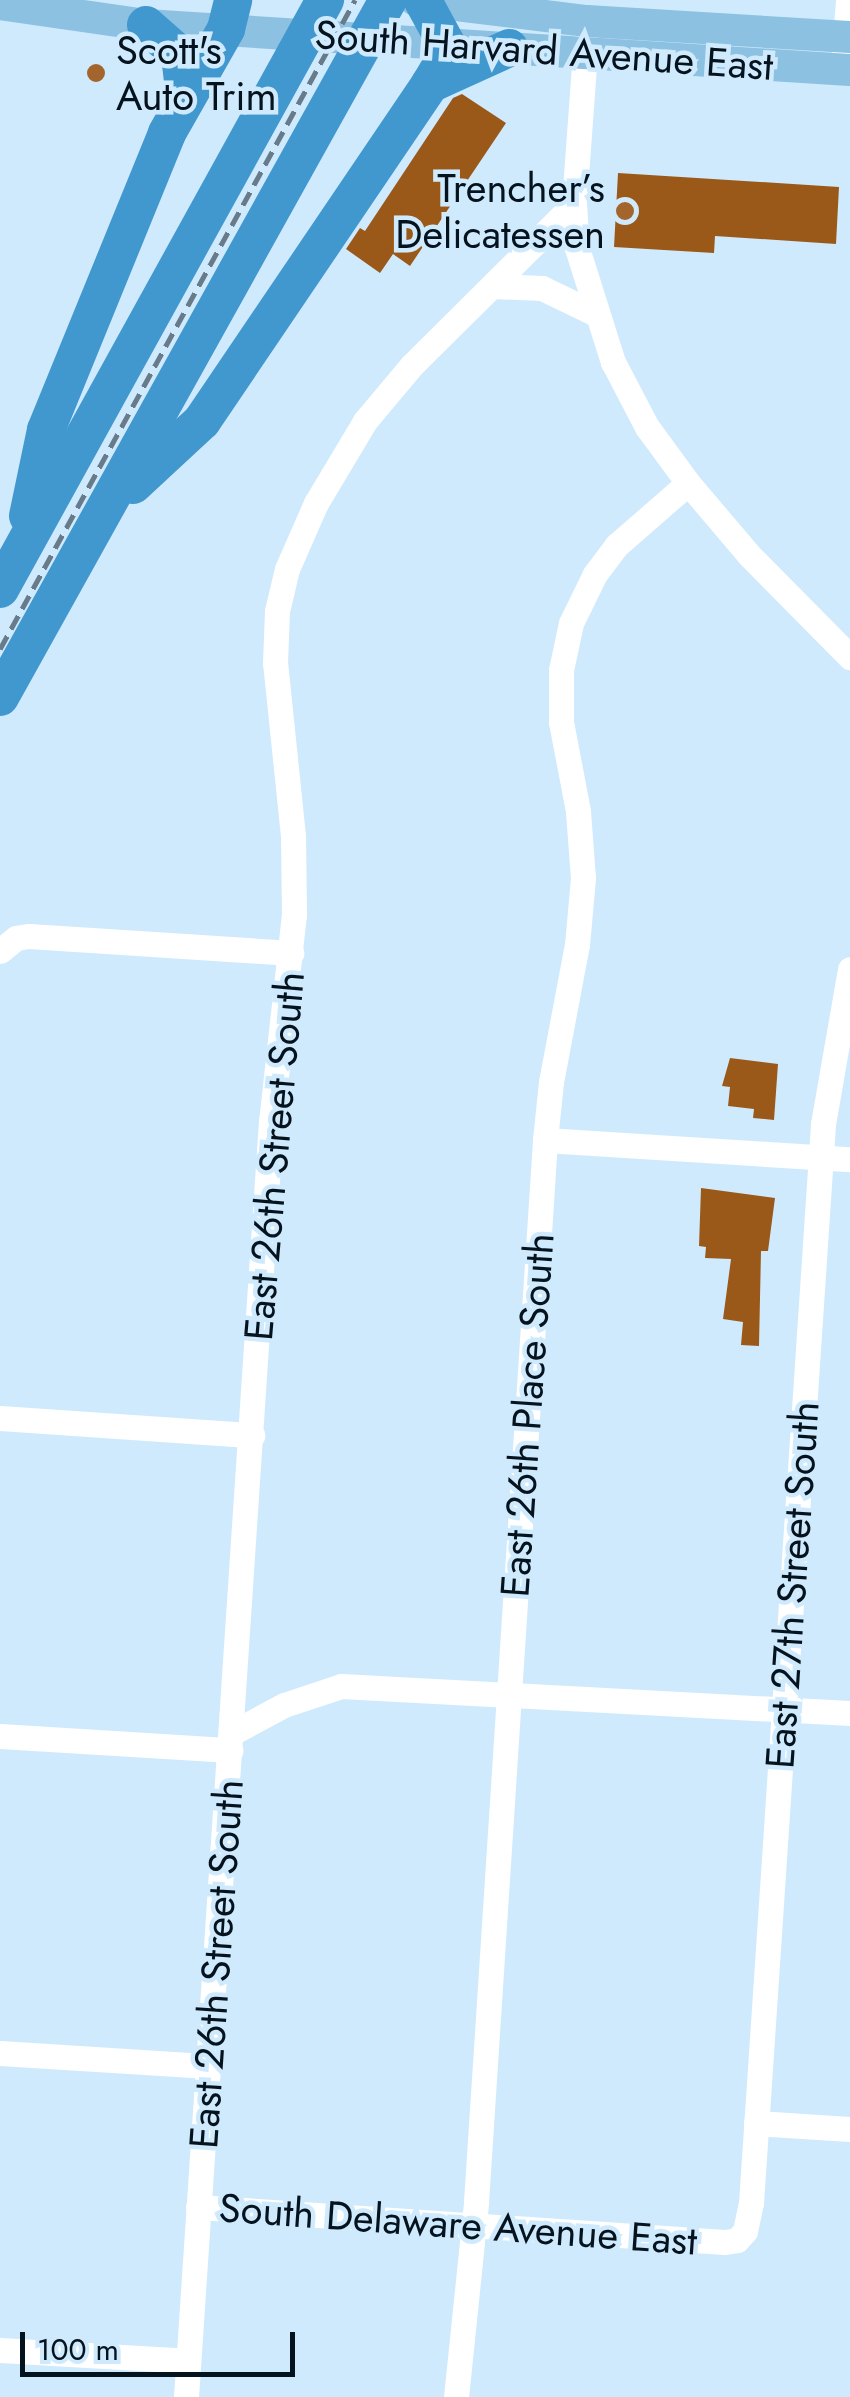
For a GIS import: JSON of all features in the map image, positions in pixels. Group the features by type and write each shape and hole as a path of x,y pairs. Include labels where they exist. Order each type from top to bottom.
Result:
{"highway":[{"path":"0,589 326,0"},
{"path":"0,697 388,0"},
{"path":"105,511 202,420 430,84 445,59 447,44 423,0"},
{"path":"20,552 46,430 185,99 229,15"},
{"path":"146,25 180,56 185,99"},
{"path":"430,84 509,48"}],"main road":[{"name":"South Harvard Avenue East","path":"415,0 847,53"},
{"name":"South Harvard Avenue East","path":"0,4 146,25 229,15 447,44 585,54 847,53"}],"street":[{"path":"847,53 848,0"},
{"path":"587,21 574,204 577,248 594,313 632,403 688,483 749,554 850,657"},
{"name":"East 26th Street South","path":"186,2397 271,1122 291,952 293,836 275,662 277,611 287,569 333,472 365,421 412,365 574,204"},
{"path":"492,286 542,288 594,313"},
{"name":"East 26th Place South","path":"456,2397 472,2225 545,1140 584,878 578,811 561,722 565,646 582,598 617,545 688,483"},
{"path":"3,947 30,936 291,952"},
{"name":"East 27th Street South","path":"751,2203 821,1157 834,1044 850,969"},
{"path":"545,1140 850,1159"},
{"path":"0,1418 252,1434"},
{"path":"0,1736 232,1742 284,1705 341,1686 850,1713"},
{"path":"0,2053 209,2066"},
{"path":"756,2123 850,2129"},
{"name":"South Delaware Avenue East","path":"198,2208 725,2242 736,2240 746,2231 751,2203"},
{"path":"0,2350 188,2361"}],"building":[{"path":"462,94 506,123 410,266 393,254 380,273 346,249 360,228 365,231 453,98"},
{"path":"618,173 839,187 836,244 715,236 714,253 614,247"},
{"path":"730,1058 778,1064 774,1120 753,1118 754,1109 728,1106 730,1087 722,1086"},
{"path":"701,1188 775,1198 768,1251 761,1251 759,1346 741,1345 743,1322 723,1319 731,1259 705,1258 706,1247 699,1246"}],"railway":[{"path":"0,649 355,0"}],"place":[{"name":"Scott's Auto Trim","path":"96,73"},
{"name":"Trencher’s Delicatessen","path":"625,211"}]}
